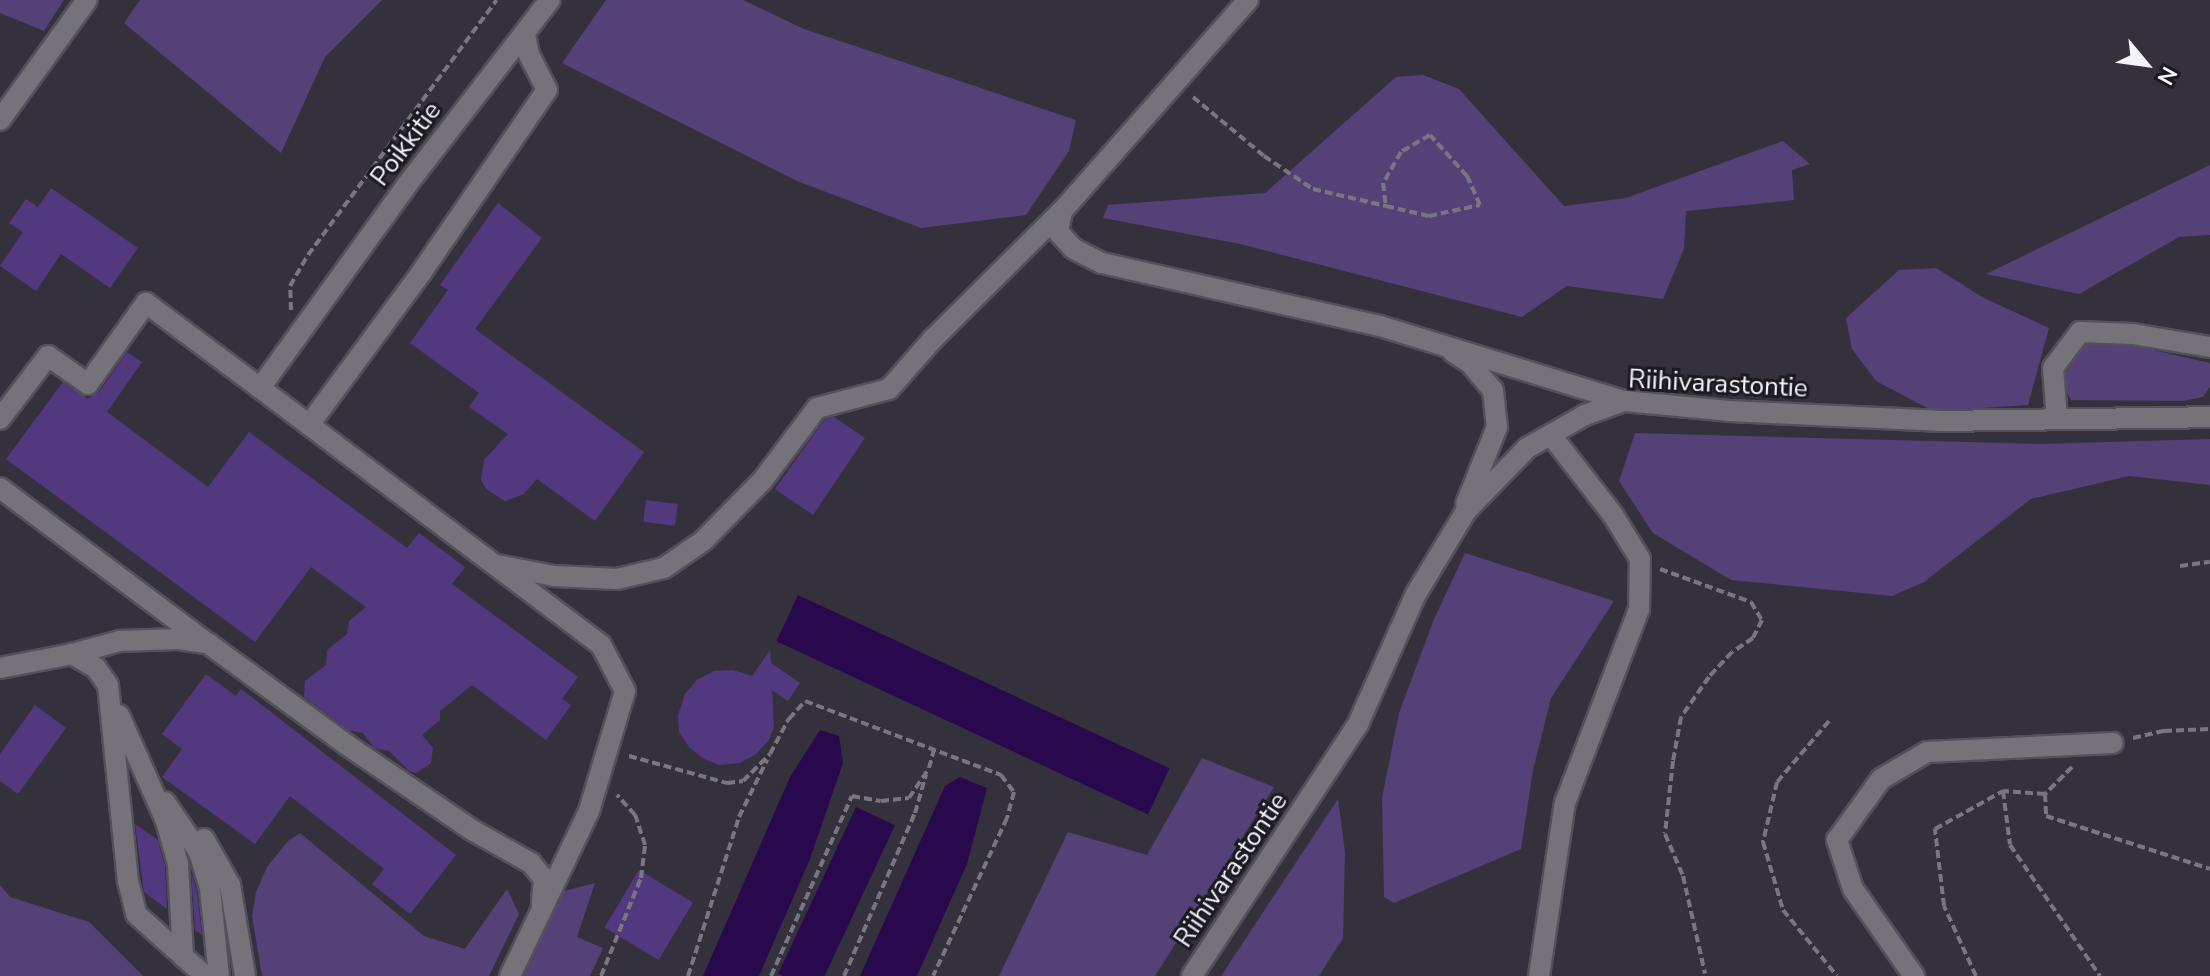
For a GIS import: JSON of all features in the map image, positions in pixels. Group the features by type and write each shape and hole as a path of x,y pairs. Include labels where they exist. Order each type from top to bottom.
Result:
{"street":[{"path":"0,120 87,0"},
{"name":"Poikkitie","path":"260,388 406,186 550,0"},
{"path":"493,564 554,576 617,579 664,568 703,541 762,481 817,408 889,389 933,339 1062,211 1248,0"},
{"path":"309,425 421,273 547,90 529,55 525,34"},
{"path":"1062,211 1058,232 1074,249 1102,263 1380,326 1624,401"},
{"path":"0,419 48,356 88,384 146,303 601,645 625,691 589,811 510,976"},
{"path":"2057,419 2053,368 2080,332 2133,334 2210,347"},
{"path":"1439,343 1470,363 1493,390 1497,427 1478,479 1447,543"},
{"name":"Riihivarastontie","path":"1192,976 1358,724 1416,594 1466,511 1527,448 1585,415 1624,401 1729,411 1938,421 2205,412"},
{"path":"1539,976 1565,803 1639,609 1640,559 1613,515 1551,435"},
{"path":"0,488 372,762 472,830 531,863 544,879 541,912"},
{"path":"0,668 120,641 179,639 209,644"},
{"path":"72,654 96,668 108,685 128,743 166,821 178,864 183,957"},
{"path":"108,685 128,881 136,914 205,976"},
{"path":"1914,976 1853,889 1837,840 1881,779 1927,752 2113,743"},
{"path":"147,781 177,815 205,840 230,885 245,976"},
{"path":"177,815 199,852 210,888 219,976"}],"path":[{"path":"307,324 289,309 290,286 308,255 497,0"},
{"path":"1176,82 1264,156 1313,189 1386,206 1429,216 1480,205 1467,176 1430,135 1401,152 1383,183 1386,206"},
{"path":"1640,559 1670,575 1751,602 1762,620 1753,638 1732,652 1709,677 1681,717 1673,761 1665,834 1683,876 1705,974"},
{"path":"2180,566 2210,562"},
{"path":"688,976 739,817 789,719 805,701 1001,775 1014,792 1007,818 933,976"},
{"path":"1829,721 1777,782 1763,842 1783,910 1837,976"},
{"path":"2113,743 2164,731 2210,729"},
{"path":"844,976 915,813 934,749"},
{"path":"607,750 727,783 743,781 770,754"},
{"path":"1976,976 1944,906 1935,829 2003,791 2045,794 2078,763"},
{"path":"771,976 852,796 881,801 909,798 929,768"},
{"path":"600,776 635,815 645,845 641,878 601,976"},
{"path":"2003,791 2010,845 2100,976"},
{"path":"2045,794 2046,816 2210,869"}],"shaded area":[{"path":"0,0 64,0 44,31 0,13"},
{"path":"140,0 382,0 325,57 281,153 124,23"},
{"path":"606,0 743,0 804,29 1076,120 1069,151 1026,215 921,228 797,181 562,63"},
{"path":"1423,75 1459,89 1564,206 1626,198 1783,141 1810,164 1792,170 1794,200 1686,211 1684,249 1663,299 1567,286 1522,317 1240,244 1103,218 1108,205 1265,193 1396,77"},
{"path":"2210,165 2210,235 2179,237 2079,294 1986,274"},
{"path":"1936,268 1984,298 2049,328 2028,405 1933,411 1876,381 1852,349 1846,318 1899,270"},
{"path":"2099,342 2131,345 2210,363 2210,387 2203,397 2183,401 2071,400 2059,378 2062,366 2077,346"},
{"path":"1635,433 2040,444 2210,439 2210,485 2129,476 2031,499 1924,582 1892,596 1731,580 1653,533 1619,481"},
{"path":"1465,553 1614,601 1551,698 1533,770 1521,849 1394,903 1384,897 1382,798 1399,713 1434,619"},
{"path":"798,595 1170,768 1148,814 776,641"},
{"path":"820,730 839,736 843,763 810,859 759,976 703,976 790,777"},
{"path":"1202,758 1274,787 1155,976 999,976 1068,832 1147,855"},
{"path":"960,777 987,788 967,864 917,976 860,976 945,786"},
{"path":"1338,799 1345,852 1343,938 1319,976 1221,976"},
{"path":"856,807 895,825 825,976 778,974"},
{"path":"300,833 424,936 465,949 507,889 519,914 489,976 262,976 252,916 256,892 267,867 288,841"},
{"path":"595,883 577,937 603,948 590,976 521,976 564,891"},
{"path":"0,885 10,897 89,922 143,976 0,976"}],"building":[{"path":"51,188 138,248 110,288 61,254 36,291 0,266 23,232 9,223 26,199 38,207"},
{"path":"498,203 542,238 475,329 644,452 595,521 537,479 524,494 505,501 486,489 481,480 484,460 508,434 469,407 479,393 410,343 448,290 440,285"},
{"path":"127,352 142,362 107,412 208,487 249,432 407,548 419,533 465,567 452,584 578,677 562,699 571,705 546,740 472,685 440,711 440,720 422,735 433,748 431,763 416,773 409,771 389,751 374,748 363,733 348,730 304,697 305,681 326,665 327,650 347,634 349,621 366,607 311,567 255,642 6,459 63,382 88,399 99,392"},
{"path":"834,417 865,438 813,515 775,489 825,419"},
{"path":"646,500 678,504 675,526 643,522"},
{"path":"770,650 771,663 800,683 788,701 772,690 774,727 769,740 756,754 740,763 719,765 704,759 689,747 679,732 678,715 685,694 697,680 714,671 733,670 752,676"},
{"path":"206,674 236,696 241,689 456,855 410,914 372,884 384,869 290,796 255,844 162,777 182,749 162,734"},
{"path":"35,705 66,728 18,794 0,781 0,754"},
{"path":"135,824 158,840 165,866 167,909 144,892"},
{"path":"639,870 693,902 658,960 604,927"},
{"path":"191,872 197,891 202,935 195,930"}]}
